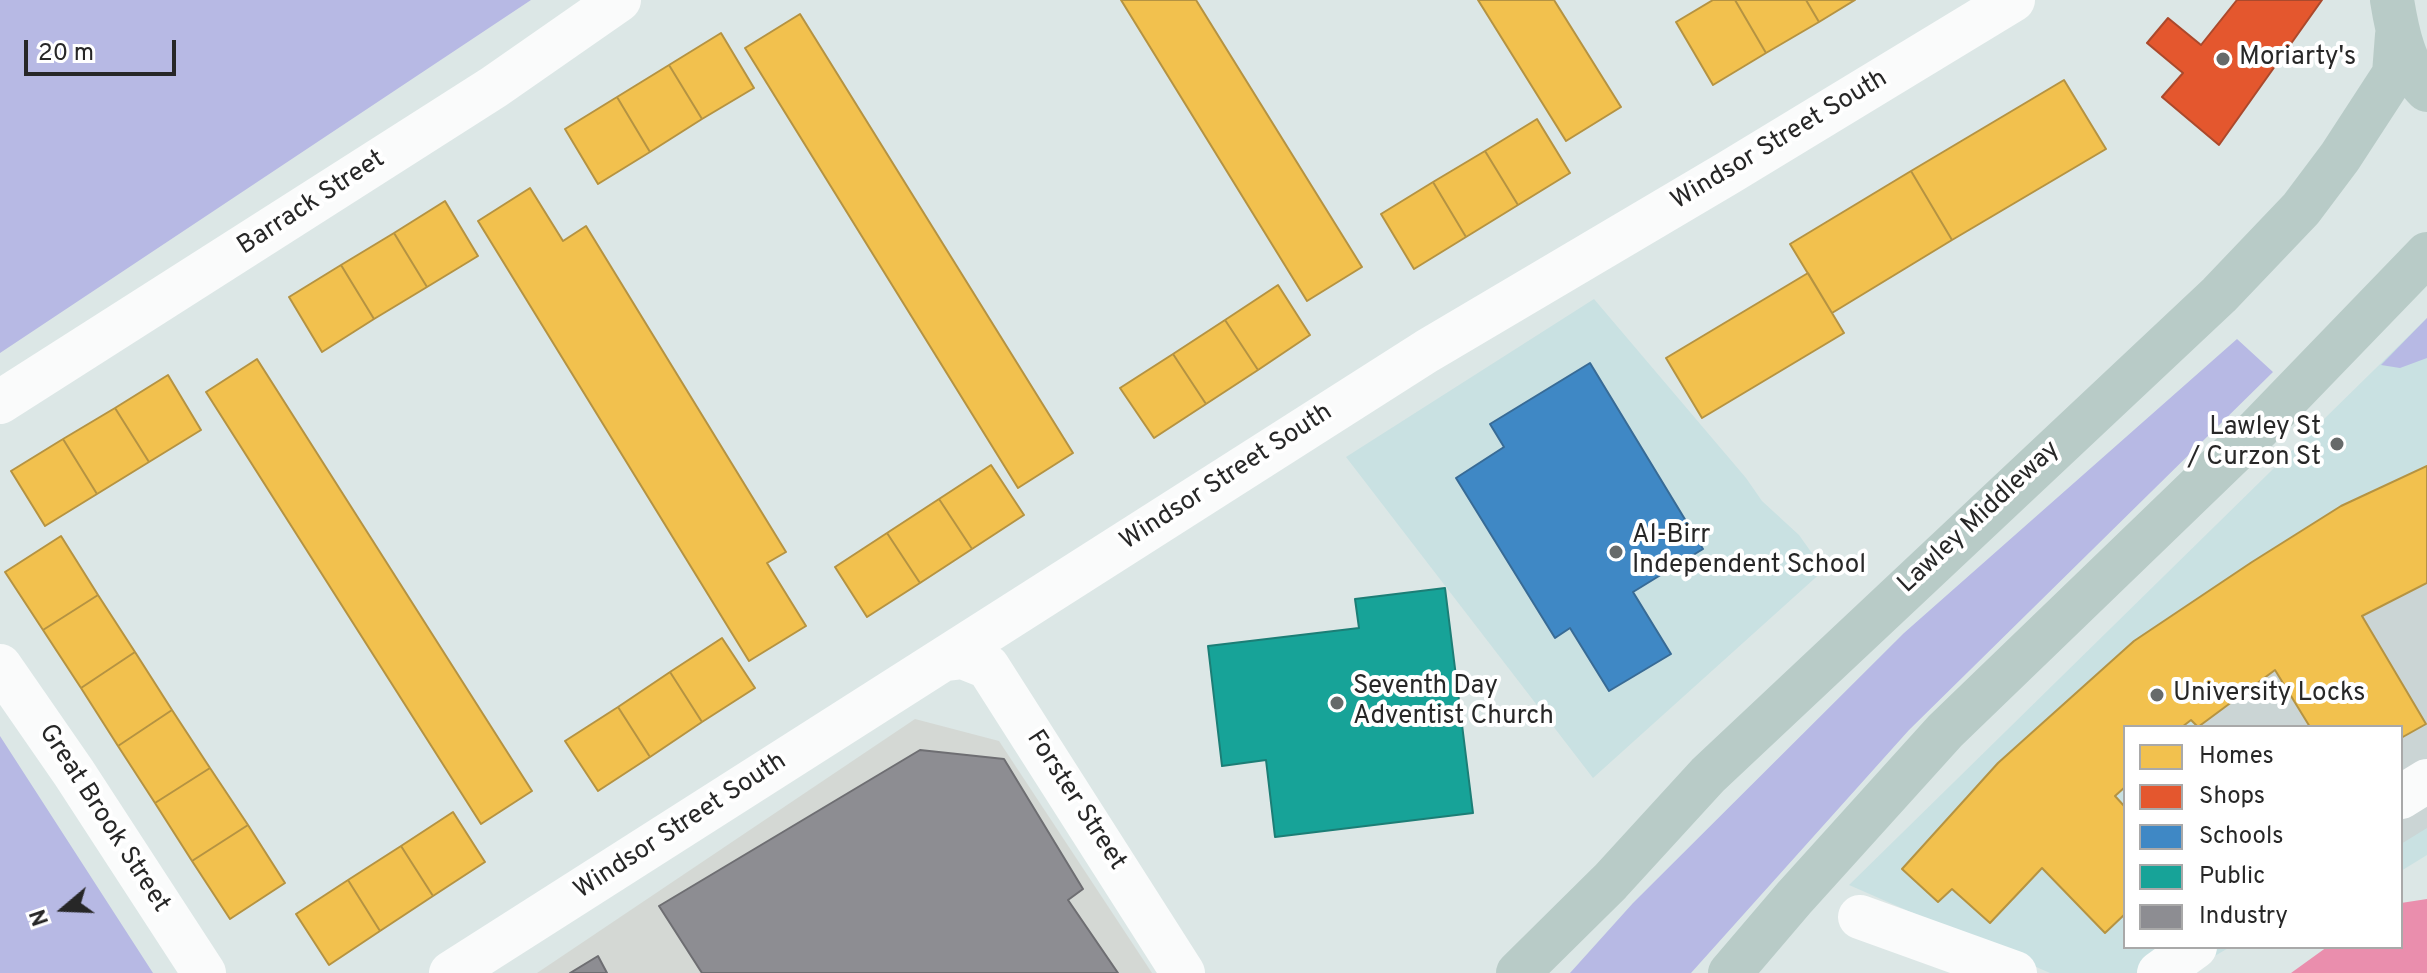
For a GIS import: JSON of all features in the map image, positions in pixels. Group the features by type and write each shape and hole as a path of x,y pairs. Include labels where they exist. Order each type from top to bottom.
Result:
{"highway":[{"path":"2395,18 2418,81 2427,90"},
{"name":"Lawley Middleway","path":"1518,973 1610,882 1708,775 2219,295 2301,209 2340,157 2394,74 2395,18"},
{"path":"1730,973 1945,731 2258,429 2427,254"}],"street":[{"name":"Barrack Street","path":"0,402 481,95 619,0"},
{"name":"Windsor Street South","path":"451,973 1427,351 2013,0"},
{"name":"Forster Street","path":"947,659 963,657 988,667 1183,973"},
{"name":"Great Brook Street","path":"0,666 74,773 204,973"},
{"path":"2403,796 2427,781"},
{"path":"1860,917 2015,973"}],"shaded area":[{"path":"0,0 531,0 0,353"},
{"name":"Al-Birr Independent School","path":"1594,299 1746,478 1762,501 1799,535 1824,570 1593,778 1346,457"},
{"path":"2427,318 2427,855 2403,870 2403,725 2123,725 2123,949 2227,949 2186,973 2050,973 1849,885"},
{"path":"2427,318 2427,358 2400,368 2381,365"},
{"path":"2237,339 2273,372 1909,730 1691,973 1570,973 1633,903 1904,633"},
{"path":"2427,583 2427,828 2403,843 2403,737 2426,724 2362,616"},
{"path":"2275,670 2309,725 2201,725"},
{"path":"915,719 999,741 1152,973 537,973"},
{"path":"0,736 153,973 0,973"},
{"path":"2427,899 2427,973 2291,973 2324,949 2403,949 2403,903"}],"building: Homes":[{"path":"1121,0 1196,0 1362,267 1307,301"},
{"path":"1478,0 1554,0 1621,107 1566,141"},
{"path":"1713,0 1735,0 1766,53 1713,85 1676,22"},
{"path":"1735,0 1806,0 1819,22 1766,53"},
{"path":"1806,0 1855,0 1819,22"},
{"path":"800,14 1073,453 1018,488 745,48"},
{"path":"721,33 754,88 702,119 669,65"},
{"path":"669,65 702,119 650,152 617,97"},
{"path":"2064,80 2106,149 1952,240 1911,171"},
{"path":"617,97 650,152 598,184 565,129"},
{"path":"1537,119 1570,173 1518,205 1485,151"},
{"path":"1485,151 1518,205 1466,237 1433,182"},
{"path":"1911,171 1952,240 1832,313 1790,244"},
{"path":"1433,182 1466,237 1414,269 1381,214"},
{"path":"530,188 563,241 586,226 786,552 767,563 806,626 749,661 478,221"},
{"path":"445,201 478,256 427,287 394,233"},
{"path":"394,233 427,287 374,319 341,265"},
{"path":"341,265 374,319 322,352 289,297"},
{"path":"1808,273 1844,333 1702,418 1666,358"},
{"path":"1278,285 1310,335 1258,370 1225,320"},
{"path":"1225,320 1258,370 1206,404 1173,354"},
{"path":"1173,354 1206,404 1154,438 1120,388"},
{"path":"257,359 532,791 481,824 206,392"},
{"path":"168,375 201,430 149,462 115,408"},
{"path":"115,408 149,462 97,494 63,439"},
{"path":"63,439 97,494 45,526 11,471"},
{"path":"991,465 1024,515 972,549 939,499"},
{"name":"University Locks","path":"2427,466 2427,583 2362,616 2426,724 2403,737 2403,725 2309,725 2275,670 2201,725 2191,720 2185,725 2123,725 2123,789 2115,796 2123,805 2123,916 2105,933 2042,868 1990,923 1952,889 1938,902 1902,869 1998,763 2134,641 2341,506"},
{"path":"939,499 972,549 920,583 887,533"},
{"path":"887,533 920,583 867,617 835,567"},
{"path":"61,536 98,595 43,630 5,572"},
{"path":"98,595 135,652 81,688 43,630"},
{"path":"722,638 755,688 702,722 670,672"},
{"path":"135,652 172,710 118,746 81,688"},
{"path":"670,672 702,722 650,757 618,707"},
{"path":"618,707 650,757 598,791 565,741"},
{"path":"172,710 210,768 155,803 118,746"},
{"path":"210,768 248,825 192,861 155,803"},
{"path":"453,812 485,862 433,896 401,846"},
{"path":"248,825 285,883 230,919 192,861"},
{"path":"401,846 433,896 380,931 348,880"},
{"path":"348,880 380,931 329,965 296,914"}],"building: Shops":[{"name":"Moriarty's","path":"2237,0 2322,0 2219,145 2162,97 2183,73 2147,43 2168,18 2201,45"}],"building: Schools":[{"path":"1590,363 1703,549 1633,592 1671,654 1609,691 1570,628 1555,638 1456,478 1504,447 1490,424"}],"building: Public":[{"name":"Seventh Day Adventist Church","path":"1445,588 1473,813 1275,837 1266,760 1222,766 1208,646 1359,628 1355,599"}],"building: Industry":[{"path":"920,750 1004,759 1083,889 1068,900 1118,973 702,973 659,906"},
{"path":"598,956 607,973 570,973"}],"place":[{"name":"Moriarty's","path":"2223,59"},
{"name":"Lawley St / Curzon St","path":"2337,444"},
{"name":"Al-Birr Independent School","path":"1616,552"},
{"name":"University Locks","path":"2157,695"},
{"name":"Seventh Day Adventist Church","path":"1337,703"}]}
